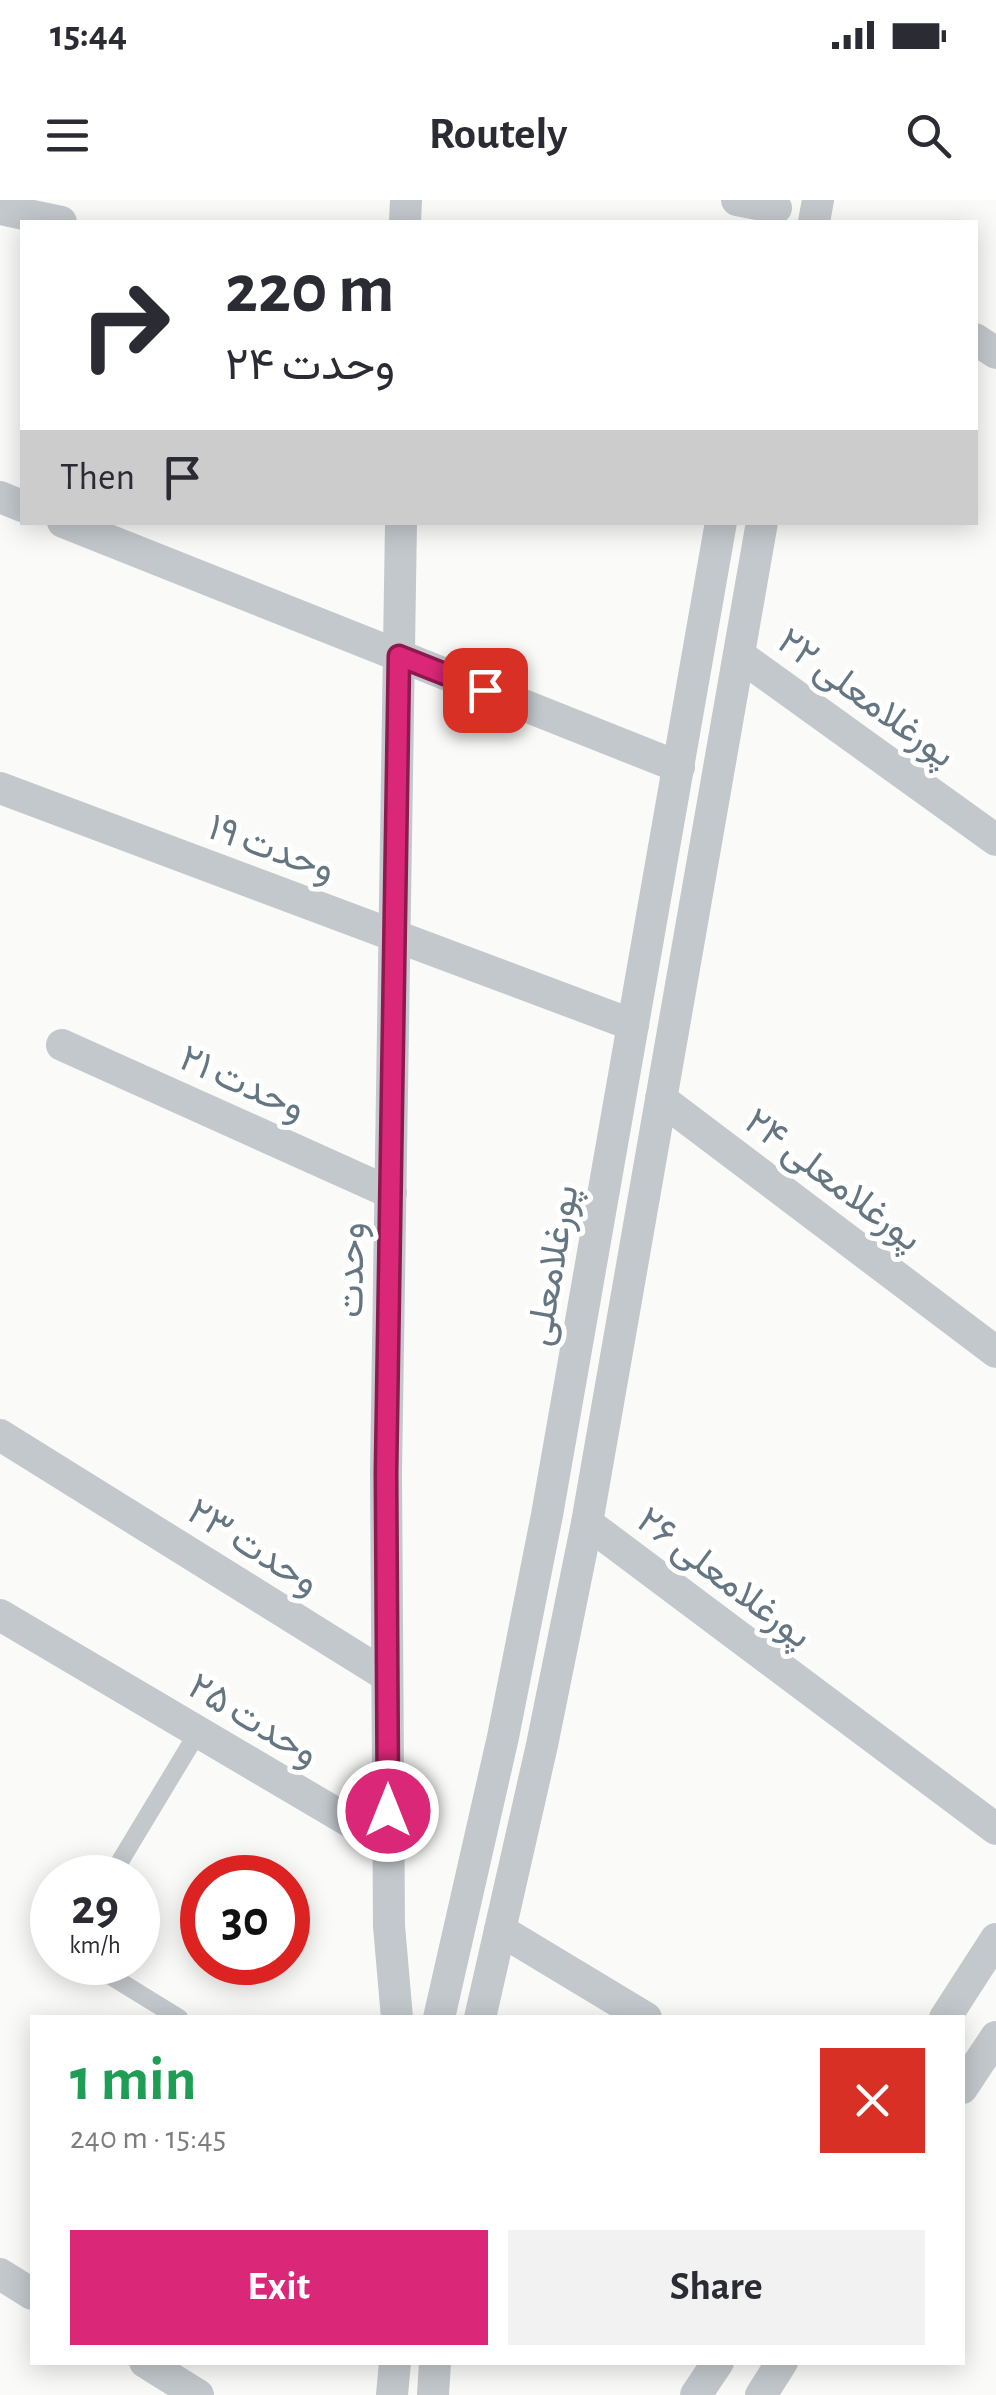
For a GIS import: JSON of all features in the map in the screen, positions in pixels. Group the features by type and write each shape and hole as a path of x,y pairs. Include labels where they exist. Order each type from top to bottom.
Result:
{"street":[{"path":"737,200 775,210"},
{"path":"0,209 51,220"},
{"path":"70,525 679,767"},
{"name":"وحدت","path":"397,2015 389,1926 386,1472 401,525"},
{"name":"پورغلامعلی","path":"439,2015 503,1737 547,1516 721,525"},
{"path":"481,2015 587,1523 761,525"},
{"name":"پورغلامعلی ۲۲","path":"739,655 996,840"},
{"name":"وحدت ۱۹","path":"0,788 633,1025"},
{"name":"وحدت ۲۱","path":"62,1045 391,1193"},
{"name":"پورغلامعلی ۲۴","path":"661,1098 996,1352"},
{"name":"وحدت ۲۳","path":"0,1435 387,1676"},
{"name":"پورغلامعلی ۲۶","path":"587,1523 996,1829"},
{"name":"وحدت ۲۵","path":"0,1614 388,1844"},
{"path":"500,1930 641,2015"},
{"path":"947,2015 996,1939"},
{"path":"965,2084 996,2037"},
{"path":"0,2274 30,2293"},
{"path":"150,2365 198,2395"},
{"path":"392,2395 395,2365"},
{"path":"432,2395 435,2365"},
{"path":"696,2395 716,2365"},
{"path":"761,2395 780,2365"}],"lane":[{"path":"124,1855 198,1732"},
{"path":"125,1985 173,2015"}],"route":[{"path":"388,1811 386,1472 399,656 485,690"}]}
